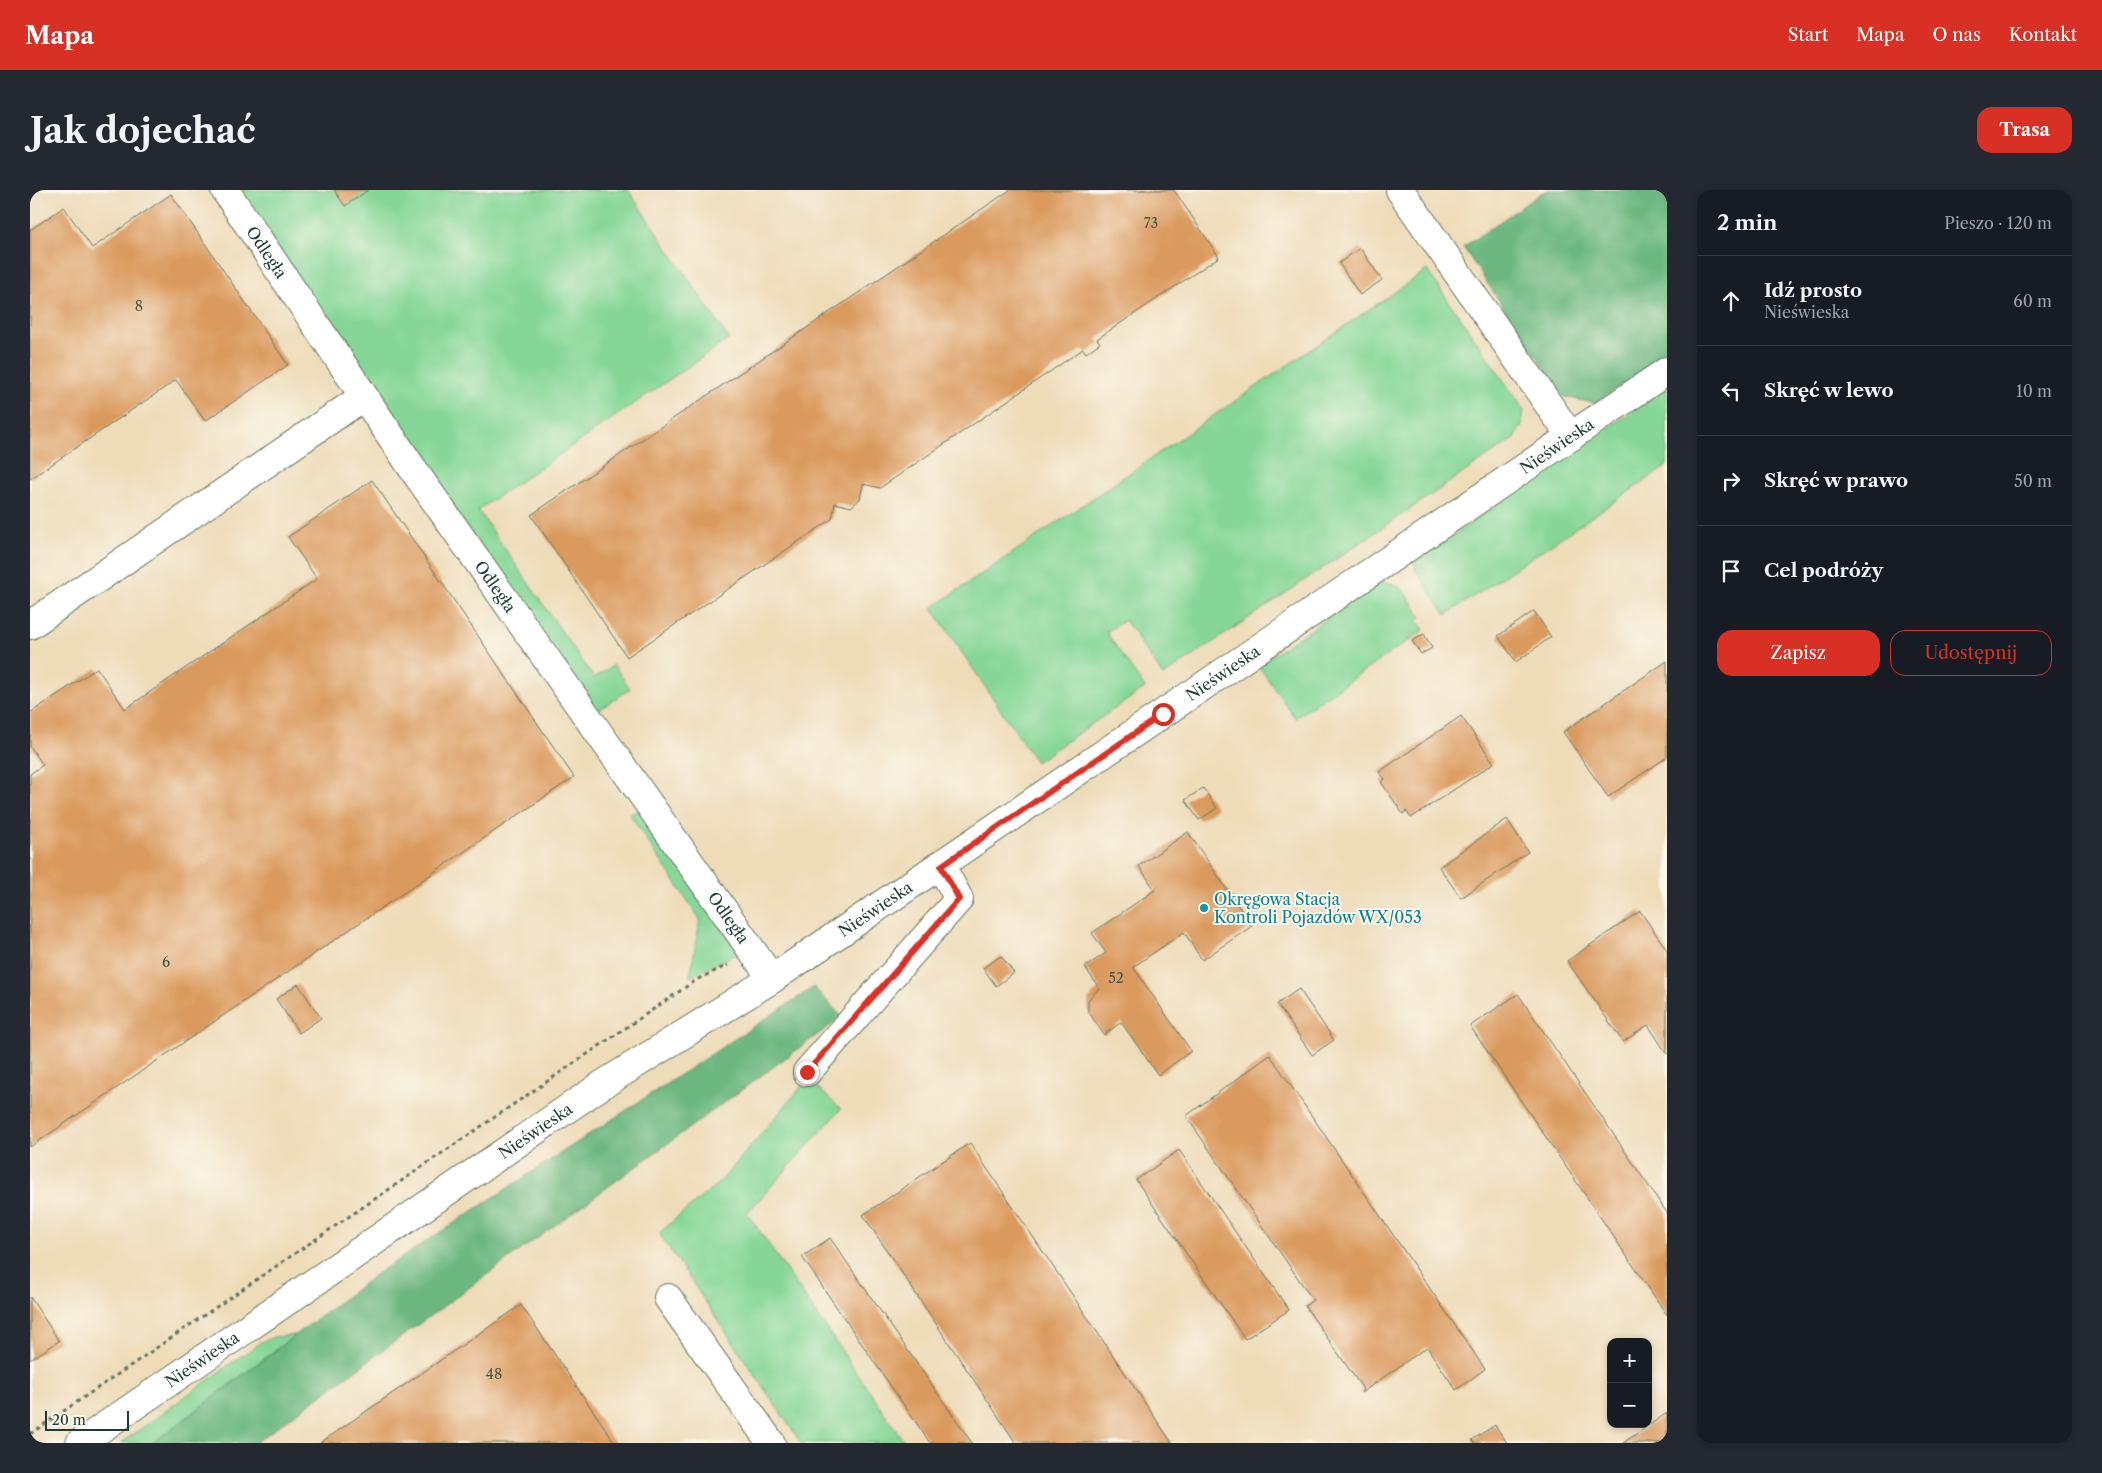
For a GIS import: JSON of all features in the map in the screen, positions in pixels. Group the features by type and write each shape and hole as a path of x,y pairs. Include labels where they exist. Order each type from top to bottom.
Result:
{"street":[{"name":"Odległa","path":"225,190 364,397 772,979"},
{"path":"1400,190 1571,437"},
{"name":"Nieświeska","path":"80,1443 602,1085 772,979 941,866 1667,371"},
{"path":"30,625 364,397"},
{"path":"807,1072 959,899 941,866"},
{"path":"668,1298 771,1443"}],"path":[{"path":"30,1434 696,980 754,953"}],"green space":[{"path":"238,190 628,190 729,339 478,510 594,678 614,665 630,689 594,713"},
{"path":"1546,190 1667,190 1667,354 1595,403 1564,397 1463,247"},
{"path":"1427,270 1524,410 1522,424 1515,438 1163,676 1125,620 1106,632 1145,688 1036,762 932,608"},
{"path":"1667,387 1667,466 1446,615 1415,569 1416,561"},
{"path":"1381,582 1395,585 1405,593 1421,617 1417,621 1424,630 1295,718 1258,665"},
{"path":"643,807 738,953 690,977 700,919 630,815"},
{"path":"814,987 842,1017 255,1443 153,1443 375,1275"},
{"path":"808,1079 841,1109 747,1213 905,1443 801,1443 659,1233 722,1180"},
{"path":"295,1335 153,1443 121,1443 261,1342 274,1337"}],"building":[{"path":"334,190 368,190 345,206"},
{"path":"1010,190 1174,190 1219,257 1097,339 1100,343 1086,353 1083,349 880,488 863,484 860,499 851,507 835,503 832,519 627,657 531,515"},
{"path":"171,194 288,365 205,421 176,380 30,479 30,230 64,207 92,248"},
{"path":"1360,248 1382,280 1360,295 1339,263"},
{"path":"372,480 574,777 30,1147 30,774 43,765 30,746 30,713 97,668 125,709 317,579 288,537"},
{"path":"1534,611 1551,637 1516,662 1498,636"},
{"path":"1424,634 1432,648 1421,654 1412,641"},
{"path":"1667,661 1667,757 1608,797 1563,732"},
{"path":"1461,716 1494,763 1411,818 1406,811 1403,814 1381,782 1385,779 1379,772"},
{"path":"1203,788 1217,808 1199,820 1185,800"},
{"path":"1507,819 1528,852 1461,898 1439,867"},
{"path":"1188,832 1252,926 1202,960 1184,932 1133,967 1191,1051 1158,1075 1121,1022 1104,1035 1088,1011 1088,1000 1099,988 1085,967 1106,953 1092,933 1155,890 1139,866"},
{"path":"1640,911 1667,950 1667,1054 1648,1025 1623,1042 1567,961"},
{"path":"1001,956 1014,973 996,986 983,968"},
{"path":"298,984 321,1018 299,1033 276,999"},
{"path":"1299,989 1334,1040 1312,1055 1277,1004"},
{"path":"1518,994 1667,1213 1667,1315 1470,1026"},
{"path":"1270,1055 1485,1369 1456,1390 1427,1347 1361,1393 1363,1389 1305,1306 1313,1300 1186,1116"},
{"path":"970,1143 1172,1443 1016,1443 863,1215"},
{"path":"1179,1150 1289,1310 1245,1339 1136,1180"},
{"path":"830,1238 972,1443 930,1443 802,1257"},
{"path":"30,1297 59,1341 30,1360"},
{"path":"521,1305 615,1443 320,1443"},
{"path":"1667,1413 1667,1443 1623,1443 1645,1428 1652,1428 1652,1423"},
{"path":"1495,1425 1507,1443 1474,1443 1472,1440"}],"place":[{"name":"Okręgowa Stacja Kontroli Pojazdów WX/053","path":"1204,908"}],"route":[{"path":"807,1072 959,899 941,866 1163,714"}]}
